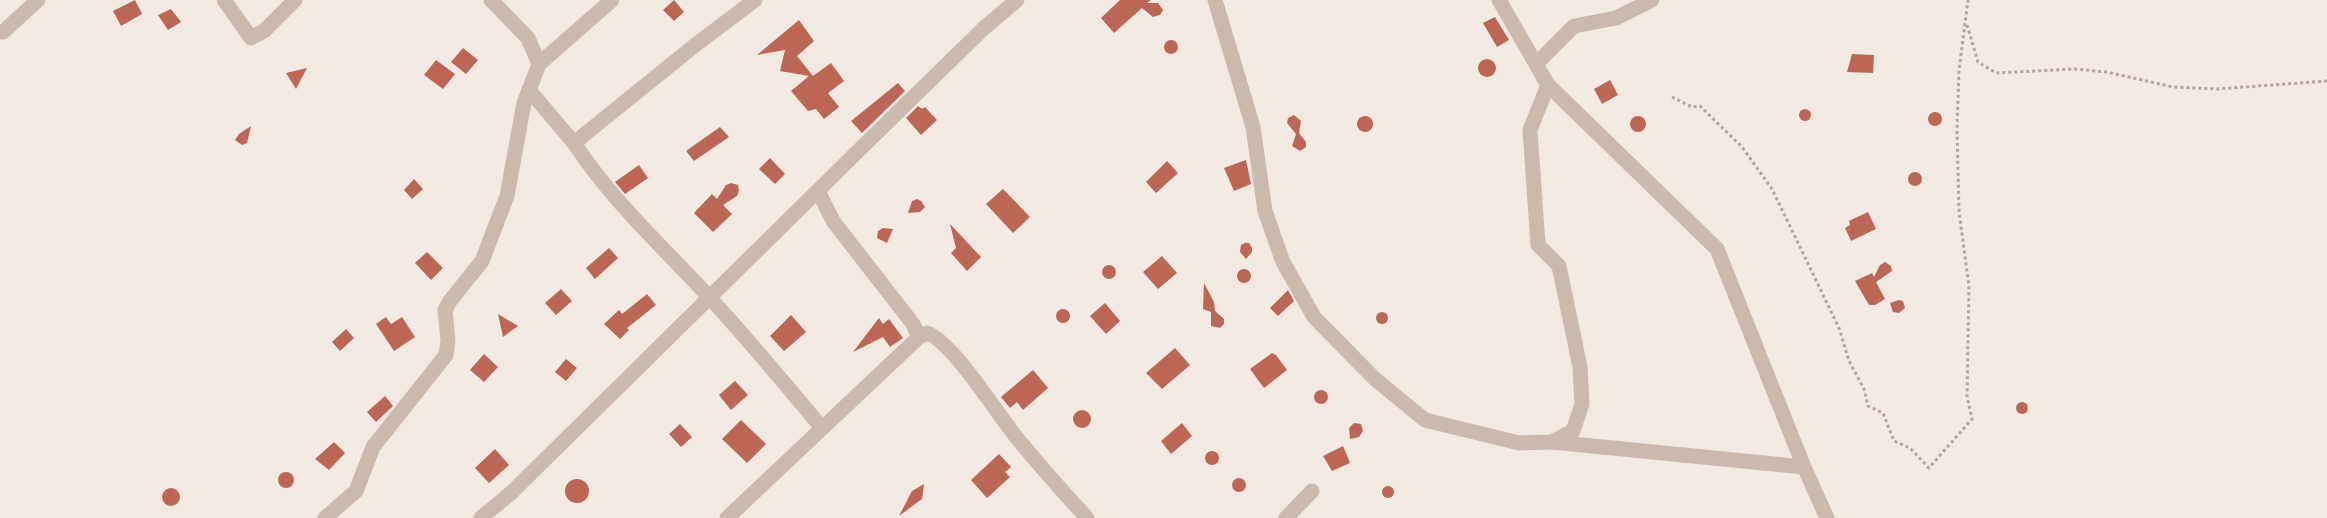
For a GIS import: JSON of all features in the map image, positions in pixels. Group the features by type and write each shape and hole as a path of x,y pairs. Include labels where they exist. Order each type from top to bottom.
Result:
{"street":[{"path":"3,32 38,0"},
{"path":"224,0 251,38 264,31 295,0"},
{"path":"491,0 528,38 539,64"},
{"path":"325,518 356,491 373,447 446,355 448,341 445,310 482,261 507,196 524,103 539,64 612,0"},
{"path":"574,143 755,0"},
{"path":"481,518 512,492 983,29 1017,0"},
{"path":"1215,0 1253,127 1265,211 1283,262 1314,317 1375,379 1425,420 1519,442 1552,442 1804,467"},
{"path":"1499,0 1548,85 1717,249 1804,467 1827,518"},
{"path":"1536,64 1574,26 1616,18 1652,0"},
{"path":"1548,85 1530,130 1538,245 1559,266 1580,367 1582,404 1572,430 1552,442"},
{"path":"529,90 652,240 709,297 822,428"},
{"path":"818,191 833,221 913,324 919,337"},
{"path":"727,518 919,337 927,333 934,336 957,359 1015,436 1087,518"},
{"path":"1286,518 1311,491"}],"path":[{"path":"1672,97 1692,107 1700,106 1742,147 1772,189 1839,328 1849,361 1864,389 1868,406 1883,413 1894,441 1910,448 1929,468 1972,419 1967,396 1969,286 1959,212 1957,129 1959,70 1968,0"},
{"path":"1966,23 1978,62 1996,73 2074,69 2107,72 2173,87 2217,89 2327,81"}],"building":[{"path":"135,0 142,14 121,26 113,11"},
{"path":"674,0 684,12 674,21 663,10"},
{"path":"1120,0 1151,0 1147,3 1158,3 1163,10 1160,15 1153,17 1142,8 1114,33 1101,18"},
{"path":"171,9 181,22 168,30 158,15"},
{"path":"1495,17 1509,40 1497,47 1483,23"},
{"path":"799,20 814,41 797,56 813,76 831,63 844,81 828,93 839,107 824,119 816,109 808,111 791,91 809,76 780,71 785,50 757,55"},
{"path":"1168,40 1174,40 1178,47 1174,54 1168,54 1164,50 1164,44"},
{"path":"463,48 478,60 466,74 451,62"},
{"path":"1852,54 1874,55 1873,73 1847,72"},
{"path":"1487,59 1493,62 1496,68 1493,74 1487,77 1481,74 1478,68 1481,62"},
{"path":"436,60 455,74 443,89 424,75"},
{"path":"307,68 296,89 286,73"},
{"path":"1610,80 1618,95 1602,104 1594,89"},
{"path":"898,83 905,91 862,133 851,121"},
{"path":"918,106 922,109 925,107 937,120 921,135 906,118"},
{"path":"1807,109 1810,110 1810,120 1803,121 1800,120 1799,113 1800,110"},
{"path":"1932,112 1938,112 1942,119 1938,126 1932,126 1928,122 1928,116"},
{"path":"1294,115 1301,121 1299,133 1306,142 1306,147 1300,151 1292,146 1296,134 1287,123 1288,118"},
{"path":"1365,116 1373,124 1365,132 1357,124"},
{"path":"1635,116 1641,116 1646,124 1644,130 1635,132 1630,127 1630,121"},
{"path":"251,126 247,143 242,145 235,140 239,134"},
{"path":"720,127 729,137 694,161 686,151"},
{"path":"770,158 785,174 775,184 759,169"},
{"path":"1246,160 1251,184 1234,191 1224,168"},
{"path":"1167,161 1178,173 1156,193 1146,182"},
{"path":"639,165 648,178 625,194 615,182"},
{"path":"1912,172 1918,172 1922,179 1918,186 1912,186 1908,182 1908,176"},
{"path":"414,179 423,189 412,199 404,190"},
{"path":"731,183 738,185 737,196 723,205 732,214 713,232 694,213 712,194 717,199 726,185"},
{"path":"1003,189 1030,217 1013,233 986,204"},
{"path":"917,199 925,207 920,212 908,213 912,201"},
{"path":"1868,212 1876,229 1851,241 1845,228 1850,225 1849,221"},
{"path":"950,224 981,257 967,271 951,253 956,248"},
{"path":"883,228 893,229 887,243 877,238 878,231"},
{"path":"1249,243 1252,248 1252,252 1246,259 1240,252 1241,245"},
{"path":"609,248 618,258 595,279 586,268"},
{"path":"427,252 443,268 431,280 415,263"},
{"path":"1162,256 1177,273 1158,289 1143,272"},
{"path":"1885,262 1891,266 1892,271 1876,282 1885,299 1875,305 1869,305 1855,281 1872,273 1874,277 1880,265"},
{"path":"1106,265 1112,265 1116,272 1112,279 1106,279 1102,275 1102,269"},
{"path":"1244,269 1249,271 1251,276 1249,281 1244,283 1239,281 1237,276 1239,271"},
{"path":"1204,283 1214,302 1215,311 1224,319 1224,324 1220,328 1211,326 1211,312 1203,309"},
{"path":"561,289 572,301 556,315 545,303"},
{"path":"1288,290 1294,301 1278,316 1270,308"},
{"path":"647,294 656,305 627,328 629,330 620,339 604,324 619,310 622,314"},
{"path":"1903,301 1905,308 1899,313 1893,312 1890,303"},
{"path":"1105,303 1120,321 1106,334 1090,316"},
{"path":"1060,309 1066,309 1070,316 1066,323 1060,323 1056,319 1056,313"},
{"path":"1384,312 1387,313 1387,323 1380,324 1377,323 1376,316 1377,313"},
{"path":"498,314 518,326 503,337"},
{"path":"791,315 806,332 784,351 770,336"},
{"path":"386,317 391,324 402,317 415,337 394,351 376,324"},
{"path":"879,318 883,324 889,319 903,338 890,347 883,337 853,352"},
{"path":"346,329 354,338 340,351 332,342"},
{"path":"1175,348 1190,365 1162,389 1146,373"},
{"path":"1272,353 1287,370 1264,388 1250,369"},
{"path":"484,354 498,367 484,382 470,370"},
{"path":"566,359 577,368 566,381 555,372"},
{"path":"1033,370 1048,388 1023,410 1017,402 1010,408 1001,397"},
{"path":"735,381 748,395 731,410 719,395"},
{"path":"1321,390 1326,392 1328,397 1326,402 1321,404 1316,402 1314,397 1316,392"},
{"path":"385,396 393,406 376,422 367,412"},
{"path":"2024,402 2027,403 2027,413 2020,414 2017,413 2016,406 2017,403"},
{"path":"1082,410 1088,413 1091,419 1088,425 1082,428 1076,425 1073,419 1076,413"},
{"path":"741,420 766,444 747,463 722,439"},
{"path":"1182,423 1192,436 1171,454 1161,441"},
{"path":"1354,423 1361,424 1363,431 1359,437 1350,439 1349,428"},
{"path":"680,424 692,437 681,447 669,434"},
{"path":"334,442 345,453 329,470 315,459"},
{"path":"1343,446 1350,463 1332,471 1323,456"},
{"path":"495,449 509,465 489,483 475,468"},
{"path":"1209,451 1215,451 1219,458 1215,465 1209,465 1205,461 1205,455"},
{"path":"999,454 1011,467 1005,472 1010,477 987,498 971,480"},
{"path":"283,472 289,472 294,480 292,486 283,488 278,483 278,477"},
{"path":"1239,478 1244,480 1246,485 1244,490 1239,492 1234,490 1232,485 1234,480"},
{"path":"577,479 585,483 589,491 585,499 577,503 569,499 565,491 569,483"},
{"path":"924,484 922,499 899,516 912,491"},
{"path":"1390,486 1393,487 1393,497 1386,498 1383,497 1382,490 1383,487"},
{"path":"167,488 175,488 180,493 178,504 167,506 162,501 162,493"}]}
